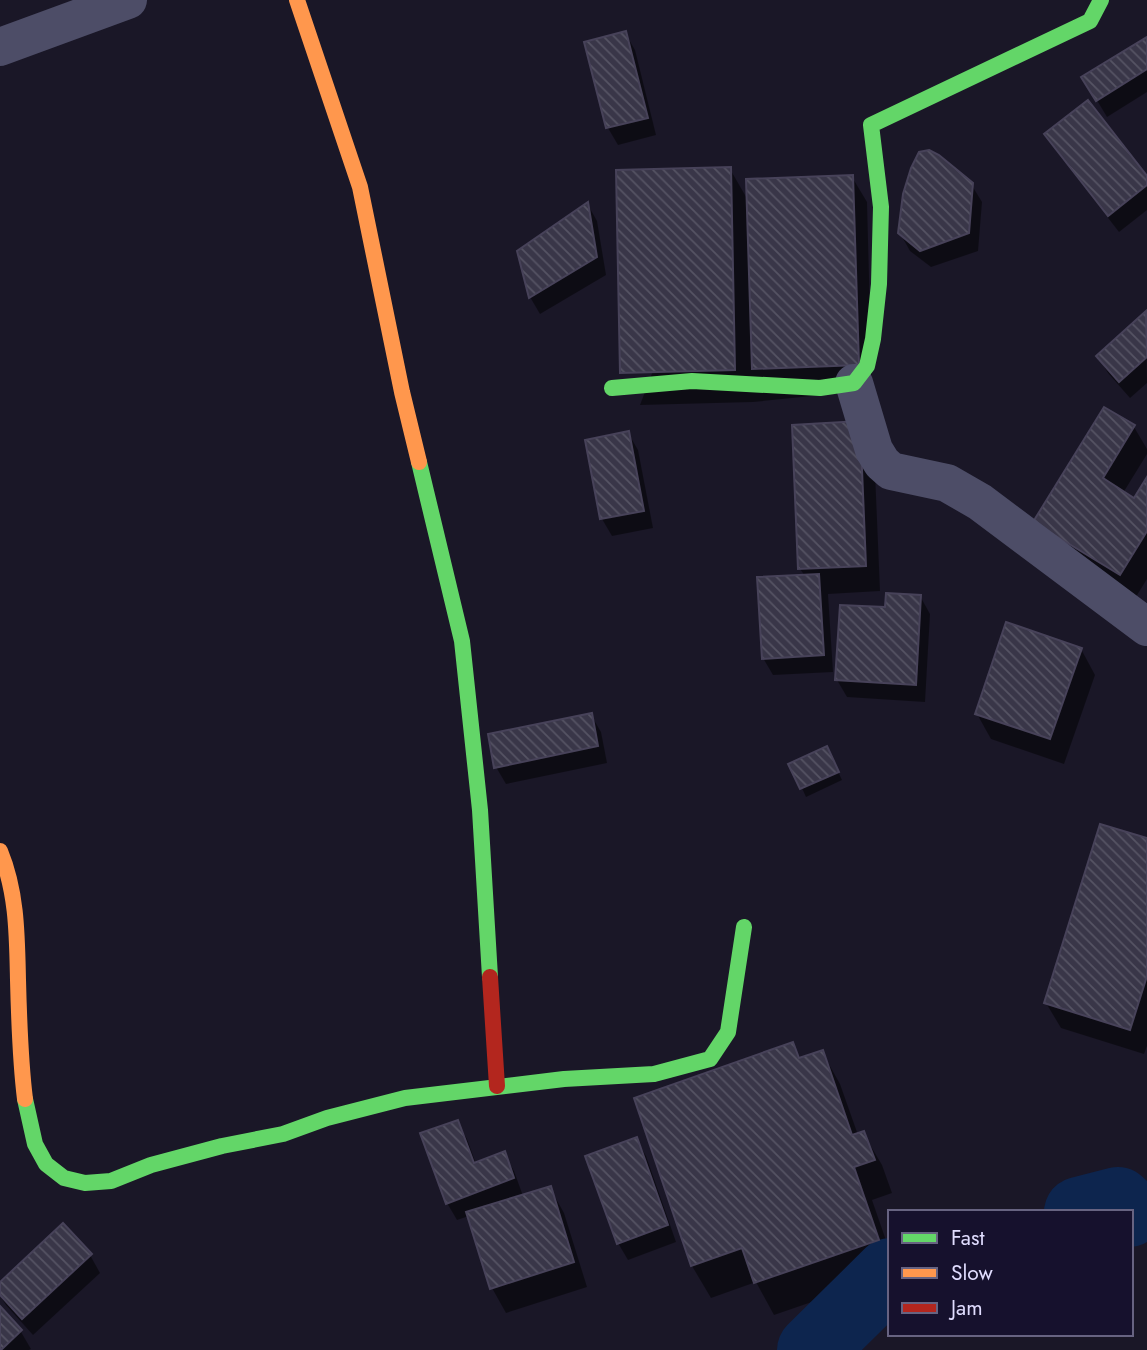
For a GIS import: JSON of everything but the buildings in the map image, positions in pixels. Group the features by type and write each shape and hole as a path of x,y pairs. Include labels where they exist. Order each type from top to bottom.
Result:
{"street":[{"path":"0,47 128,0"},
{"path":"297,0 360,187 402,393 462,642 480,810 497,1086"},
{"path":"612,388 692,381 820,388 854,383 867,366 880,284 881,207 872,125 1090,21 1101,0"},
{"path":"854,383 874,450 881,463 891,471 947,484 980,502 1147,627"},
{"path":"0,851 8,870 16,913 20,1060 26,1109 35,1144 46,1164 64,1178 85,1183 111,1181 151,1165 222,1146 283,1134 366,1107 417,1096 564,1079 654,1073 710,1059 728,1032 744,927"}],"waterway":[{"path":"1087,1210 1118,1202 1127,1210"},
{"path":"812,1350 888,1275"}],"traffic: fast":[{"path":"612,388 692,381 820,388 854,383 867,366 879,284 881,207 871,125 1090,21 1101,0"},
{"path":"419,462 462,641 480,810 490,977"},
{"path":"25,1099 35,1144 46,1164 64,1178 85,1183 111,1181 151,1165 222,1146 283,1134 327,1118 405,1098 564,1079 654,1074 710,1059 728,1032 744,927"}],"traffic: slow":[{"path":"297,0 360,187 419,462"},
{"path":"0,851 10,882 15,914 25,1099"}],"traffic: jam":[{"path":"490,977 497,1086"}]}
